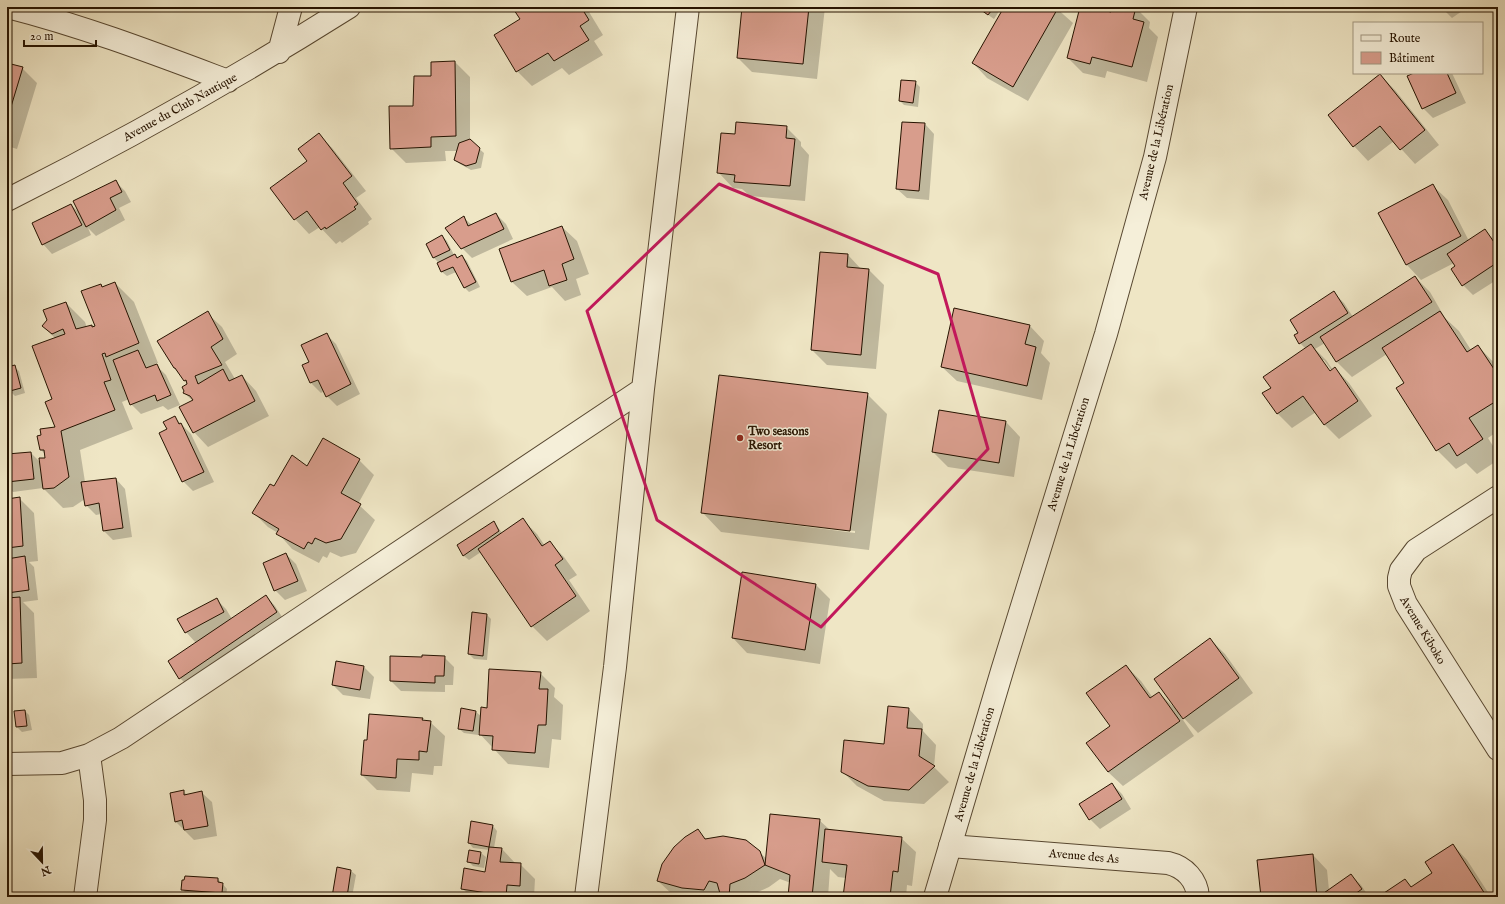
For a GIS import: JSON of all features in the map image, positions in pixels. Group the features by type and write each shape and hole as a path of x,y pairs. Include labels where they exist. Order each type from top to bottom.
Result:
{"street":[{"path":"8,7 50,19 149,52 228,81"},
{"path":"279,52 291,7"},
{"name":"Avenue du Club Nautique","path":"7,200 88,159 228,81 279,52 349,7"},
{"path":"586,897 615,667 643,389 688,7"},
{"name":"Avenue de la Libération","path":"935,897 1002,671 1108,327 1155,157 1186,7"},
{"path":"7,764 62,763 89,755 121,738 643,389"},
{"name":"Avenue Kiboko","path":"1498,497 1416,550 1401,570 1398,586 1406,604 1498,750"},
{"path":"85,897 95,820 95,800 89,755"},
{"name":"Avenue des As","path":"950,846 1168,863 1176,865 1189,875 1195,885 1198,897"}],"highlighted area":[{"path":"719,184 938,274 988,449 821,627 657,520 587,311"}],"building":[{"path":"512,7 581,7 589,20 580,26 589,40 554,61 548,53 516,72 494,35 520,19"},
{"path":"742,7 809,7 803,64 737,58"},
{"path":"977,7 994,7 988,15"},
{"path":"1004,7 1058,8 1013,87 972,63"},
{"path":"1080,7 1097,11 1098,9 1111,12 1113,7 1136,7 1133,19 1144,22 1132,67 1092,57 1090,64 1067,58"},
{"path":"455,61 456,136 431,137 431,147 390,149 389,106 413,106 414,76 431,76 431,62"},
{"path":"7,63 23,67 7,120"},
{"path":"1380,74 1425,130 1400,150 1380,126 1353,147 1328,115"},
{"path":"1412,74 1447,74 1456,93 1422,109 1407,76"},
{"path":"901,80 916,81 913,103 899,101"},
{"path":"736,122 787,126 786,138 795,139 790,186 734,182 735,175 717,173 721,133 735,134"},
{"path":"902,122 925,123 919,191 896,189"},
{"path":"319,133 352,176 343,183 358,204 354,207 356,209 326,229 325,227 321,230 307,211 294,220 270,188 307,161 298,149"},
{"path":"470,139 480,148 476,163 466,166 454,160 459,143"},
{"path":"116,180 122,192 110,198 116,210 86,227 73,201"},
{"path":"1433,184 1461,236 1406,265 1378,213"},
{"path":"71,204 82,225 42,245 32,223"},
{"path":"496,213 504,229 461,249 445,228 464,216 468,226"},
{"path":"562,226 574,259 562,264 567,280 549,286 544,270 511,282 499,249"},
{"path":"1485,229 1498,248 1498,262 1462,286 1451,269 1455,266 1447,254"},
{"path":"442,235 450,250 433,258 426,244"},
{"path":"820,252 848,254 847,267 869,269 861,355 811,350"},
{"path":"455,254 457,258 462,255 476,282 464,288 453,267 441,272 437,263"},
{"path":"1415,276 1432,302 1336,362 1320,337"},
{"path":"115,282 139,343 106,357 105,353 102,354 111,380 104,382 115,410 61,431 69,477 54,488 43,489 39,458 45,458 44,450 40,450 37,436 41,435 40,429 55,427 45,402 52,399 32,346 65,334 63,329 52,334 42,326 47,320 43,310 66,302 76,329 92,325 92,327 95,326 81,291 101,284 102,287"},
{"path":"1334,291 1348,313 1299,344 1294,335 1298,333 1290,320"},
{"path":"954,308 1030,325 1025,344 1036,347 1027,386 941,367"},
{"path":"208,311 223,339 211,347 222,365 195,376 198,384 223,369 229,381 242,375 255,401 193,433 179,407 193,400 190,396 183,393 184,391 182,387 187,384 186,380 184,381 174,368 157,341"},
{"path":"1440,311 1467,352 1478,345 1498,375 1498,400 1469,418 1483,439 1457,456 1449,443 1436,451 1396,388 1404,383 1382,348"},
{"path":"327,333 351,384 326,397 318,380 310,383 302,365 309,362 301,345"},
{"path":"1311,344 1330,371 1335,367 1358,401 1324,425 1303,396 1277,414 1262,393 1271,388 1263,377"},
{"path":"138,350 146,368 157,364 171,395 157,401 155,395 130,405 113,360"},
{"path":"15,365 21,388 10,391 7,382 7,367"},
{"path":"719,375 868,393 850,531 701,513"},
{"path":"939,410 1006,421 999,463 932,452"},
{"path":"175,416 179,424 181,423 204,472 182,482 159,433 167,429 163,422"},
{"path":"323,438 360,459 341,493 361,504 341,539 326,543 315,538 312,544 308,542 304,549 276,534 279,529 252,513 270,484 274,486 292,455 307,466"},
{"path":"31,452 34,479 7,482 7,454"},
{"path":"116,478 123,528 103,531 99,503 85,506 81,482"},
{"path":"20,497 23,546 7,548 7,499"},
{"path":"523,518 542,546 550,541 563,559 555,565 576,596 531,627 478,549"},
{"path":"494,521 499,531 463,556 457,545"},
{"path":"286,553 298,581 274,591 263,563"},
{"path":"25,556 29,590 7,593 7,559"},
{"path":"742,572 816,584 805,650 732,638"},
{"path":"266,595 277,612 179,679 168,661"},
{"path":"20,597 22,663 7,664 7,598"},
{"path":"217,598 224,612 185,633 177,619"},
{"path":"472,612 487,614 483,656 468,654"},
{"path":"1210,638 1239,678 1183,719 1154,679"},
{"path":"422,655 445,656 444,676 435,676 435,683 390,681 390,656 422,657"},
{"path":"336,661 364,666 360,690 332,685"},
{"path":"1126,665 1150,698 1159,692 1180,721 1108,772 1086,743 1110,726 1086,693"},
{"path":"489,669 541,672 539,689 548,689 546,725 538,725 535,753 492,750 493,736 479,735 481,707 487,708"},
{"path":"888,706 909,708 907,728 922,729 919,756 935,766 909,790 868,786 841,772 844,740 884,744"},
{"path":"461,708 476,711 473,731 458,729"},
{"path":"25,710 27,726 16,727 14,711"},
{"path":"369,714 423,718 422,720 431,721 427,752 419,751 419,760 397,759 396,778 361,775 364,740 367,740"},
{"path":"1112,783 1122,799 1089,820 1079,804"},
{"path":"184,790 184,795 202,791 208,826 184,830 182,820 175,822 170,793"},
{"path":"770,814 820,819 812,897 788,897 790,875 765,865"},
{"path":"471,821 493,825 489,847 468,843"},
{"path":"698,829 705,839 723,836 746,840 760,851 765,865 745,878 730,884 729,897 721,897 717,883 709,881 704,890 682,888 657,881 662,864 674,847 685,837"},
{"path":"825,829 902,837 898,872 893,871 890,897 843,897 847,865 822,862"},
{"path":"1453,844 1485,894 1480,897 1387,897 1384,893 1405,879 1411,887 1432,873 1425,862"},
{"path":"489,847 502,848 500,862 521,863 520,886 507,885 506,897 462,897 463,894 486,896 487,893 461,889 464,868 485,872"},
{"path":"469,850 481,852 479,864 467,862"},
{"path":"1313,854 1317,897 1261,897 1257,860"},
{"path":"337,867 351,870 347,897 332,897"},
{"path":"1351,874 1362,889 1355,894 1357,897 1322,897 1321,895"},
{"path":"185,876 218,878 218,882 223,883 222,893 181,890 182,880 184,880"}],"place":[{"name":"Two seasons Resort","path":"740,438"}]}
